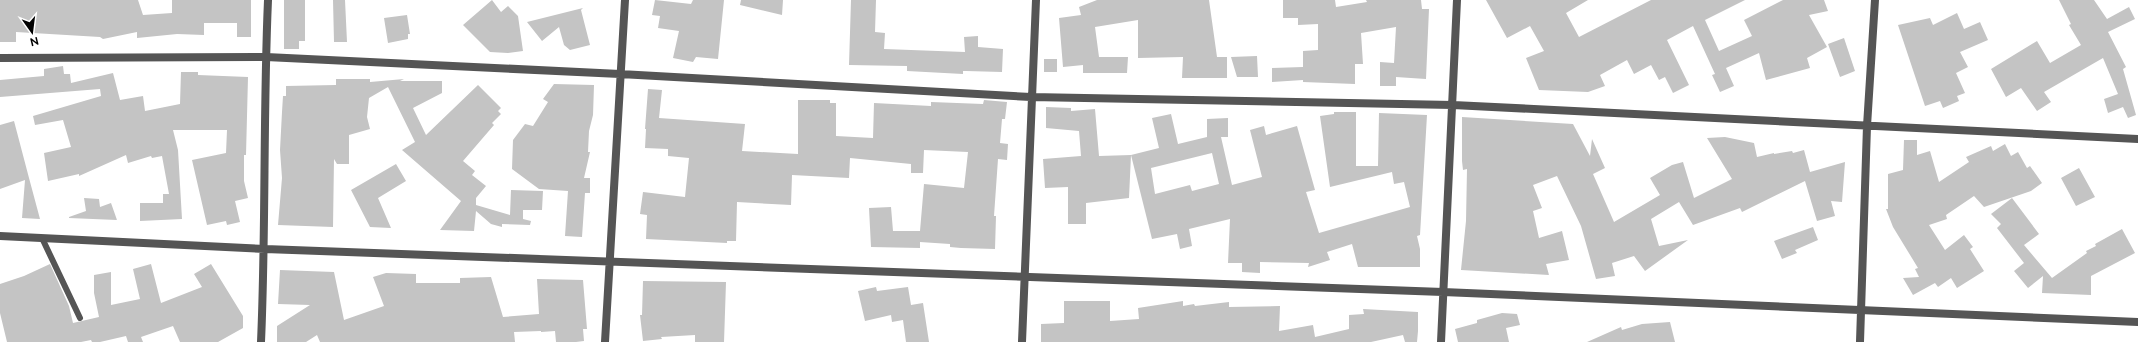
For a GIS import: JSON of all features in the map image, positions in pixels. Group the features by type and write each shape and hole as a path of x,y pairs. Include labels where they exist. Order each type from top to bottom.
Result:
{"street":[{"path":"261,342 265,249 266,57 268,0"},
{"path":"605,342 625,0"},
{"path":"1022,342 1036,0"},
{"path":"1441,342 1457,0"},
{"path":"1860,342 1867,126 1875,0"},
{"path":"0,58 266,57 620,74 1031,97 1453,105 2138,139"},
{"path":"0,236 265,249 609,263 1443,292 2138,322"}],"lane":[{"path":"42,238 80,318"}],"building":[{"path":"0,0 138,0 143,15 172,13 172,0 251,0 251,37 237,37 237,23 204,23 204,35 177,34 137,38 137,32 103,39 100,37 16,32 16,42 0,42"},
{"path":"284,0 305,0 305,41 299,41 299,49 284,49"},
{"path":"333,0 345,0 347,42 334,42"},
{"path":"492,0 501,12 508,6 518,16 523,51 508,53 490,52 463,25"},
{"path":"655,0 691,4 693,0 724,0 718,59 696,57 693,62 673,58 679,31 658,28 660,16 652,15"},
{"path":"741,0 783,0 782,15 740,5"},
{"path":"851,0 876,0 875,32 885,33 884,49 965,52 964,37 978,36 978,47 1003,49 1002,72 963,71 963,74 907,71 907,66 849,65"},
{"path":"1097,0 1209,0 1217,57 1227,57 1227,78 1182,78 1183,57 1138,58 1138,20 1095,27 1099,57 1128,57 1127,73 1083,73 1083,65 1063,67 1059,18 1081,15 1079,7"},
{"path":"1283,0 1335,0 1336,7 1367,2 1366,0 1421,0 1422,9 1429,9 1426,79 1396,77 1396,86 1380,86 1380,62 1394,63 1396,27 1361,33 1363,64 1355,64 1355,84 1303,82 1303,80 1272,82 1272,68 1303,67 1303,51 1318,50 1318,24 1298,25 1298,18 1283,18"},
{"path":"1486,0 1588,0 1566,13 1579,37 1651,0 1745,0 1705,20 1719,51 1752,36 1744,20 1783,0 1824,0 1828,11 1809,15 1827,47 1807,58 1810,68 1766,80 1759,53 1726,68 1734,86 1720,92 1712,75 1715,74 1693,26 1667,40 1689,85 1673,93 1665,77 1659,80 1651,65 1634,74 1627,60 1600,75 1605,86 1588,92 1539,90 1526,58 1544,51 1530,26 1507,38"},
{"path":"2059,0 2094,0 2107,19 2129,7 2135,19 2108,32 2126,67 2123,69 2136,115 2128,118 2123,107 2108,113 2104,99 2118,94 2103,58 2044,92 2051,102 2037,111 2021,88 2006,97 1991,69 2037,41 2050,63 2081,45 2069,25 2071,24"},
{"path":"583,8 581,10 590,45 570,50 564,45 559,27 542,41 527,22"},
{"path":"1957,13 1964,29 1980,22 1988,40 1960,52 1968,67 1956,73 1965,93 1957,96 1959,101 1943,108 1940,101 1925,106 1898,25 1930,18 1933,25"},
{"path":"407,15 410,34 408,34 408,39 388,43 384,18"},
{"path":"1844,38 1855,71 1840,77 1828,44"},
{"path":"1257,56 1258,77 1237,77 1231,57"},
{"path":"1044,59 1057,59 1057,72 1044,72"},
{"path":"63,66 64,74 70,74 71,83 113,73 120,100 143,96 145,111 180,104 181,72 198,72 198,75 248,77 244,181 248,198 235,201 240,222 227,225 226,221 207,225 192,160 226,153 227,130 173,130 178,150 182,219 140,221 140,203 163,203 163,194 169,194 162,156 152,158 151,156 128,163 126,155 79,176 79,174 48,181 44,153 71,147 63,120 35,125 33,116 101,96 100,89 0,97 0,80 44,76 44,69"},
{"path":"336,79 370,79 370,82 404,79 400,81 442,81 442,93 413,108 426,135 478,85 501,108 498,111 501,114 492,123 494,125 463,161 475,171 472,175 486,186 476,198 476,205 510,215 511,190 543,191 542,210 523,210 523,219 531,221 530,225 502,224 502,227 491,224 476,211 474,231 440,230 461,201 402,150 415,142 388,87 369,98 367,117 370,129 349,135 349,164 337,164 334,159 333,227 278,225 282,178 280,150 282,112 283,96 286,96 286,86 336,85"},
{"path":"554,84 594,85 593,115 589,131 588,152 590,152 584,178 590,178 590,193 585,193 582,237 565,236 568,191 539,189 512,169 513,140 525,124 533,126 548,102 543,99"},
{"path":"648,89 662,90 659,118 745,124 742,151 798,154 798,100 830,100 830,103 836,103 836,136 873,138 874,103 931,106 931,102 983,104 984,100 1007,102 1005,119 1002,119 1000,143 1008,144 1007,160 998,159 994,216 996,216 995,249 950,247 950,244 920,242 920,248 871,247 869,208 891,207 893,231 920,231 924,184 964,188 968,152 924,150 923,173 911,173 911,164 850,158 849,178 792,175 791,205 737,202 736,241 727,241 727,243 646,239 647,215 640,214 643,192 685,197 689,158 668,156 668,149 645,148"},
{"path":"1046,107 1071,108 1071,111 1095,109 1099,156 1131,155 1129,198 1086,203 1086,224 1068,224 1068,187 1045,188 1043,159 1081,156 1079,131 1046,128"},
{"path":"1334,112 1356,112 1356,166 1378,166 1379,113 1427,115 1420,235 1417,236 1420,249 1420,267 1358,267 1352,244 1327,252 1330,260 1308,267 1309,263 1260,262 1260,273 1242,272 1242,263 1228,263 1230,219 1189,229 1192,246 1180,249 1177,234 1152,239 1131,155 1159,148 1152,118 1171,114 1178,144 1207,137 1207,119 1228,118 1228,137 1221,137 1232,185 1262,177 1250,130 1264,126 1266,135 1297,126 1315,190 1306,192 1319,233 1410,207 1404,182 1394,184 1392,172 1330,187 1320,116 1334,114","holes":["1212,153 1219,184 1192,191 1190,185 1155,194 1151,168"]},
{"path":"1462,117 1573,124 1590,156 1592,139 1605,168 1593,174 1614,222 1660,195 1650,178 1672,165 1683,162 1694,198 1732,179 1707,138 1725,137 1754,143 1757,157 1774,153 1792,151 1793,153 1804,150 1810,172 1845,162 1842,202 1831,201 1835,216 1817,221 1805,181 1742,212 1740,208 1693,225 1679,202 1651,219 1659,246 1688,240 1645,271 1634,256 1612,263 1615,276 1596,279 1581,226 1557,176 1533,185 1542,208 1533,211 1539,238 1562,231 1569,260 1546,264 1549,275 1461,270 1466,221 1467,169 1463,170 1462,161"},
{"path":"14,121 40,219 22,218 25,180 0,189 0,125"},
{"path":"1904,140 1917,140 1917,155 1930,151 1939,182 1969,162 1966,157 1991,146 1993,151 2005,144 2011,156 2018,152 2027,168 2030,166 2042,183 2031,191 1984,207 1974,196 1946,215 1947,219 1929,225 1945,250 1964,235 1973,247 1970,249 1984,271 1957,288 1951,278 1938,287 1935,283 1913,295 1903,278 1919,277 1915,269 1918,268 1893,227 1886,209 1888,209 1888,174 1903,170"},
{"path":"396,164 406,181 378,198 391,228 370,227 351,190"},
{"path":"2079,168 2095,197 2076,206 2061,178"},
{"path":"84,198 99,199 100,207 111,203 117,220 69,218 86,211"},
{"path":"2012,198 2039,234 2024,245 2052,278 2087,253 2086,251 2096,246 2095,244 2122,229 2135,253 2091,276 2091,295 2042,293 2043,276 2028,288 2014,271 2024,263 1997,228 2001,224 1991,214"},
{"path":"1813,227 1818,240 1795,250 1797,253 1782,259 1774,241"},
{"path":"50,264 69,306 73,323 99,317 94,293 94,275 111,272 111,305 140,299 133,269 151,264 161,303 202,287 194,274 211,264 243,316 243,328 218,342 180,342 173,326 141,337 143,342 128,342 126,336 100,342 92,342 91,340 81,342 7,342 0,313 0,284 24,276"},
{"path":"280,270 334,272 344,320 384,306 373,277 386,273 416,274 416,283 460,283 460,278 491,277 503,317 539,314 537,279 583,280 587,329 583,329 584,341 576,342 556,342 555,331 541,331 514,332 515,342 320,342 317,335 306,342 277,342 277,326 310,305 278,304"},
{"path":"643,281 726,282 724,342 695,342 695,335 661,337 662,339 643,341 640,315 642,315"},
{"path":"876,287 877,291 908,287 911,305 923,303 929,342 906,342 903,320 892,322 891,315 865,321 858,291"},
{"path":"1064,301 1110,301 1110,321 1139,319 1138,308 1183,301 1183,306 1229,302 1229,307 1280,306 1279,331 1313,325 1315,337 1349,329 1349,315 1364,314 1363,309 1418,312 1417,342 1405,342 1403,335 1371,342 1041,342 1041,324 1064,323"},
{"path":"1502,313 1517,314 1520,325 1506,328 1509,342 1458,342 1455,329 1477,323 1477,320"},
{"path":"1670,322 1675,342 1587,342 1621,327 1622,330 1642,324"}]}
